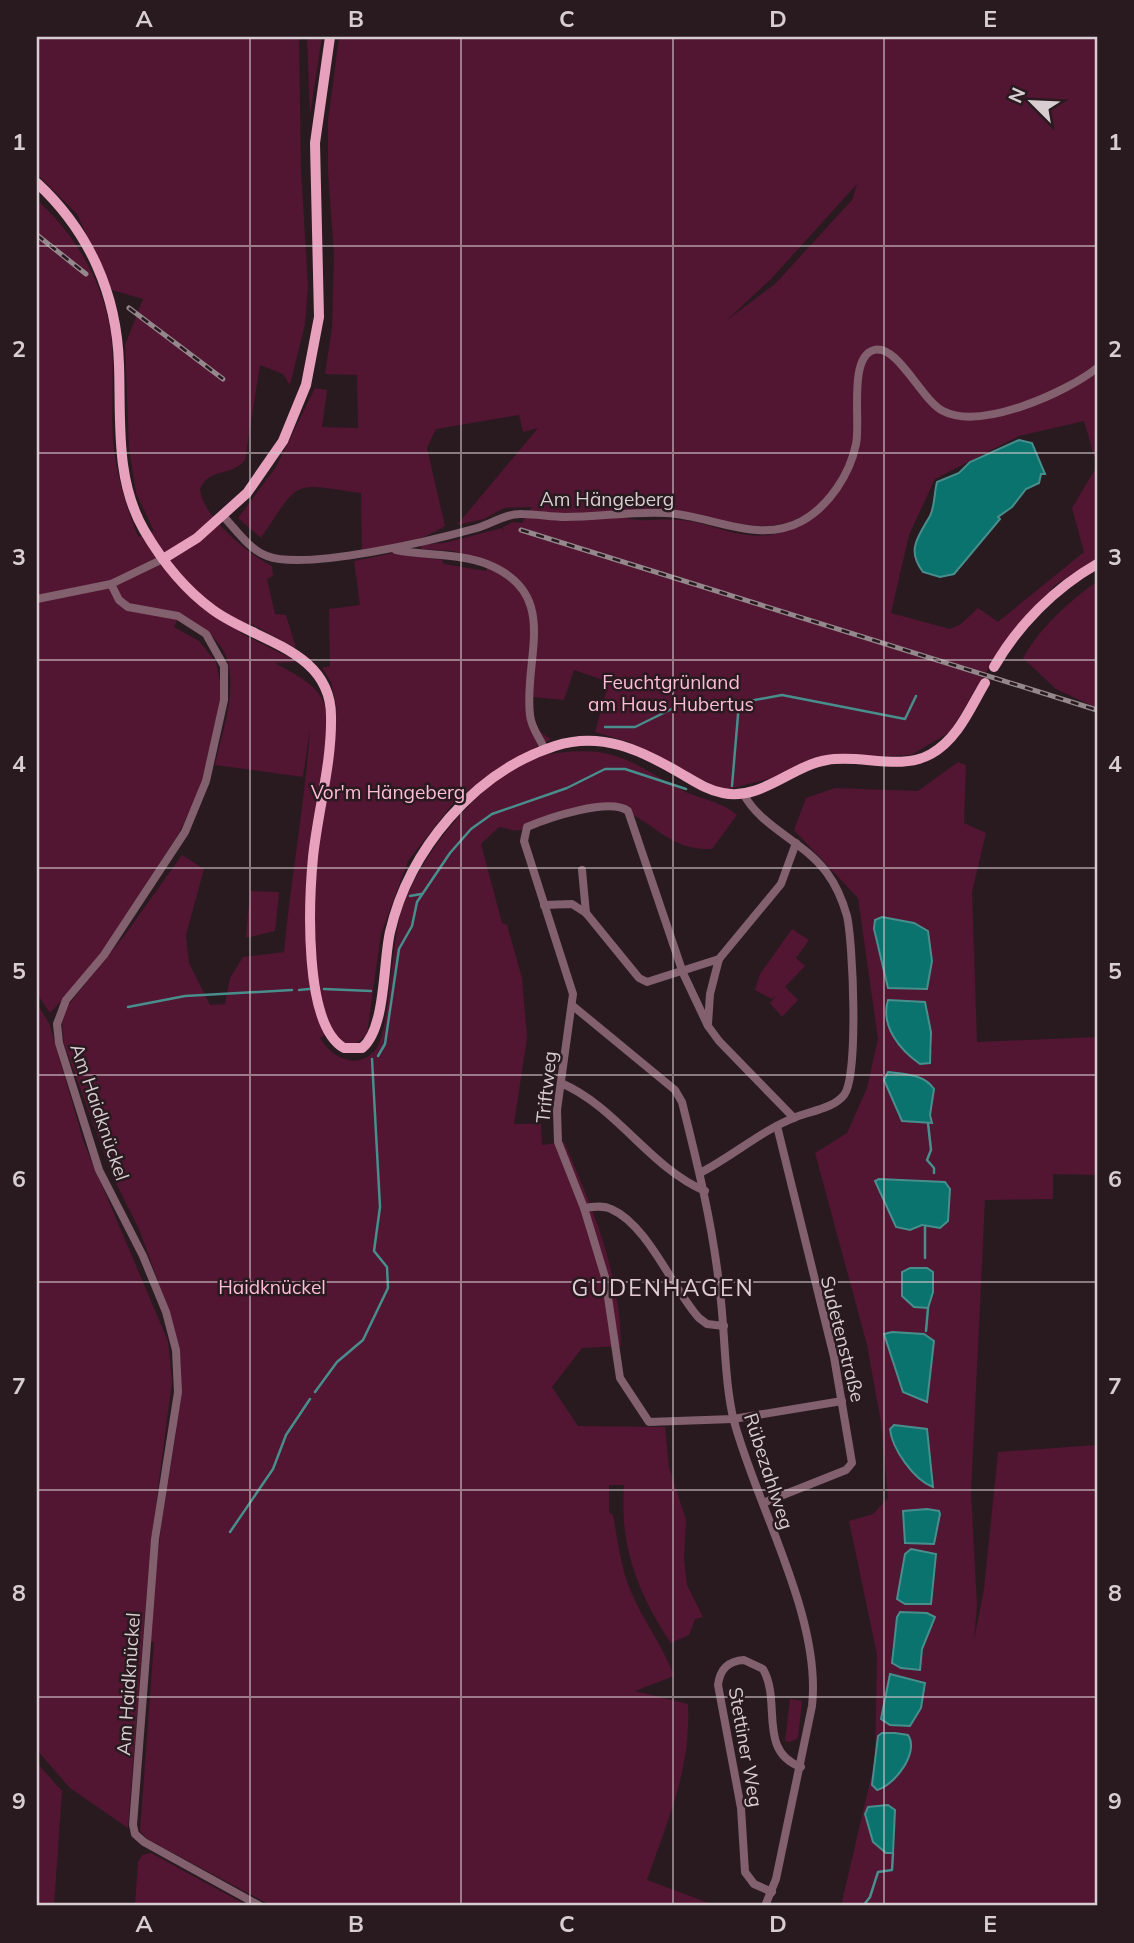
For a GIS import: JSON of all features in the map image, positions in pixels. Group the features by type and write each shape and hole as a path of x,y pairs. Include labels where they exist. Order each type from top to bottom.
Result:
{"main road":[{"path":"163,559 224,517 247,493 276,453 296,414 312,365 319,298 315,143 330,37"},
{"path":"37,183 80,233 108,293 118,342 120,431 126,483 143,529 183,585 205,604 301,658 327,688 332,717 313,859 312,940 320,1013 328,1034 344,1048 362,1048 375,1030 389,939 408,881 449,819 478,790 510,767 545,750 570,742 608,741 645,753 716,792 743,793 828,760 900,761 931,754 960,726 985,683"},
{"path":"994,667 1039,609 1061,588 1097,564"}],"street":[{"name":"Am Hängeberg","path":"224,517 260,553 276,559 292,560 393,549 477,528 513,514 563,517 665,513 745,530 786,527 802,521 821,506 849,467 859,421 858,370 864,356 872,351 891,353 939,408 965,416 998,412 1031,402 1068,387 1097,368"},
{"path":"393,549 480,561 500,570 520,587 530,603 535,622 530,720 545,750"},
{"path":"37,599 111,584 163,559"},
{"name":"Am Haidknückel","path":"111,584 119,600 128,607 173,614 200,629 217,650 225,680 225,701 210,769 185,832 104,955 66,1000 57,1024 59,1043 97,1163 155,1280 172,1331 178,1363 178,1392 150,1595 133,1817 135,1834 145,1842 260,1906"},
{"path":"700,1173 777,1126 841,1098 848,1087 854,1060 847,916 827,873 796,843 756,813 743,793"},
{"name":"Triftweg","path":"683,973 632,819 622,807 603,805 530,825 525,830 524,841 572,989 573,1006 561,1083 558,1139 584,1208 609,1293 620,1377 631,1398 649,1422 733,1419 842,1401"},
{"path":"708,1026 710,993 719,959 781,884 796,843"},
{"path":"582,870 586,913"},
{"path":"544,905 572,904 586,913 643,981 655,982 719,959"},
{"path":"683,973 708,1026 719,1041 794,1118"},
{"name":"Rübezahlweg","path":"573,1006 679,1096 705,1191 724,1326 733,1419 811,1653 814,1688 801,1767 772,1892 765,1906"},
{"path":"561,1083 583,1094 677,1176 705,1191"},
{"name":"Sudetenstraße","path":"763,1503 849,1468 852,1457 842,1401 777,1126"},
{"path":"584,1208 606,1207 621,1215 640,1233 699,1318 707,1324 724,1326"},
{"name":"Stettiner Weg","path":"772,1892 749,1880 743,1867 741,1808 718,1685 727,1665 744,1660 763,1669 768,1681 778,1752 788,1762 801,1767"}],"green space":[{"path":"37,37 299,37 301,170 308,286 305,324 290,385 283,374 260,365 245,460 234,469 209,478 200,489 209,511 228,534 272,566 273,576 267,579 275,614 286,615 296,648 251,624 239,632 298,662 275,663 313,687 326,710 337,709 331,682 322,668 330,666 329,609 360,605 354,561 393,553 442,560 444,564 486,571 487,568 492,569 493,562 453,551 421,549 421,544 444,543 502,528 503,533 503,527 513,522 522,523 532,507 504,508 484,519 457,525 538,428 523,432 519,415 436,429 427,448 445,526 415,540 362,551 361,493 321,487 300,489 292,495 261,538 238,518 276,467 315,388 327,390 322,427 358,428 357,375 325,374 332,328 334,255 328,171 328,120 339,37 1097,37 1097,466 1097,559 1055,585 997,654 950,732 911,755 845,759 729,789 715,786 629,742 595,732 609,682 574,670 564,700 533,697 537,727 551,739 507,763 454,802 408,861 381,934 367,1034 353,1044 341,1040 332,1031 320,1038 338,1056 353,1061 369,1056 376,1049 384,1023 398,923 411,888 423,865 457,819 498,779 520,765 541,756 562,752 592,751 610,754 631,762 687,792 724,806 737,815 712,849 684,845 632,814 609,807 584,811 520,830 499,827 481,844 502,923 507,925 522,978 527,1038 514,1124 541,1124 542,1145 564,1142 603,1241 616,1292 621,1346 582,1348 552,1387 578,1426 665,1427 669,1467 686,1520 684,1559 687,1585 703,1617 695,1619 689,1635 671,1643 649,1606 633,1568 625,1528 624,1485 609,1485 609,1512 613,1515 628,1585 674,1676 635,1691 688,1704 682,1773 647,1880 717,1906 272,1906 147,1839 140,1831 154,1642 148,1641 162,1519 176,1434 181,1362 171,1317 139,1229 112,1175 64,1044 62,1023 66,1008 124,936 182,855 204,869 186,935 189,963 210,1005 225,1004 230,978 243,957 284,952 310,728 303,777 215,765 230,692 228,663 215,639 181,614 174,627 199,641 216,662 222,692 202,785 179,833 92,968 50,1013 37,994 37,200 73,240 98,287 111,338 113,434 118,473 138,537 154,531 136,493 129,448 125,345 143,299 112,290 77,214 37,174","holes":["857,184 852,200 775,284 727,320 771,279","1084,421 1097,466 1072,508 1084,552 998,622 978,608 961,624 950,629 891,613 909,535 935,479 1019,436","857,439 860,443 852,461 832,495 820,510 789,530 770,535 748,535 688,521 638,520 611,513 651,510 754,526 783,524 809,512 834,485"]},
{"path":"307,37 322,37 310,115"},
{"path":"1097,581 1097,708 1056,689 1023,658 1056,616"},
{"path":"958,762 966,765 964,823 986,833 972,892 977,1042 1097,1037 1097,1164 1094,1175 1053,1174 1053,1199 985,1200 971,1493 977,1605 974,1640 984,1589 998,1452 1097,1445 1097,1906 841,1906 875,1760 877,1655 849,1521 873,1514 888,1498 881,1422 867,1345 815,1153 847,1133 867,1088 878,1039 858,898 794,830 806,798 835,788 918,791","holes":["874,929 927,989 889,988","888,1000 924,1002 933,1051","910,1075 926,1080 934,1089 930,1115 932,1123 898,1116 893,1101","879,1179 945,1182 950,1189 949,1210 925,1227 916,1226","933,1346 926,1402 903,1392","940,1514 934,1544 905,1543 902,1515","911,1549 936,1554 927,1605 905,1604 897,1599 905,1554","935,1620 924,1643 920,1670 901,1668 891,1655 893,1643","890,1674 923,1681 904,1727 890,1725 881,1717","888,1805 895,1810 893,1853 886,1853 873,1842 865,1814 868,1807"]},
{"path":"250,891 279,892 275,931 246,938"},
{"path":"792,929 809,940 796,958 805,966 785,987 798,1000 782,1017 770,1003 777,995 772,999 755,990 760,974"},
{"path":"37,1004 49,1023 84,1143 168,1341 172,1381 150,1550 128,1828 70,1788 37,1750"},
{"path":"790,1699 802,1701 798,1738 790,1742 785,1741"},
{"path":"37,1763 62,1791 54,1906 37,1906"},
{"path":"151,1853 248,1906 135,1906 138,1862 142,1855"}],"water":[{"path":"1019,440 1032,443 1045,474 1041,474 1039,483 1026,489 1012,507 998,517 1000,519 954,574 940,577 923,572 915,557 915,550 918,537 932,512 937,482 959,473 970,462"},
{"path":"882,917 914,923 928,931 932,961 927,989 888,988 874,929 875,920"},
{"path":"888,1000 925,1002 931,1032 930,1063 920,1064 899,1044 889,1028 886,1010"},
{"path":"888,1072 913,1076 930,1084 934,1089 930,1115 932,1123 902,1121 884,1080"},
{"path":"875,1181 945,1182 950,1189 948,1221 940,1228 922,1225 910,1230 896,1227"},
{"path":"910,1268 927,1268 933,1272 933,1292 928,1308 914,1307 902,1296 902,1272"},
{"path":"884,1334 924,1334 934,1341 927,1402 903,1392"},
{"path":"894,1425 927,1429 933,1487 919,1478 899,1454 890,1429"},
{"path":"903,1511 939,1511 940,1514 934,1544 905,1543"},
{"path":"911,1549 936,1554 931,1604 905,1604 897,1599 905,1554"},
{"path":"900,1612 927,1613 935,1617 922,1649 920,1670 901,1668 892,1663 897,1617"},
{"path":"890,1674 925,1683 921,1708 910,1726 890,1725 881,1719"},
{"path":"882,1733 908,1735 911,1750 897,1775 877,1790 872,1785 878,1736"},
{"path":"888,1805 895,1810 893,1853 886,1853 873,1842 865,1814 868,1807"}],"waterway":[{"path":"605,727 635,727 688,701 739,703 782,695 905,719 916,696"},
{"path":"732,786 739,703"},
{"path":"378,1056 385,1044 399,949 412,926 417,902 450,853 471,829 492,814 567,788 605,769 625,769 686,789"},
{"path":"410,896 421,894"},
{"path":"299,990 309,989"},
{"path":"324,989 371,991"},
{"path":"128,1007 185,996 292,990"},
{"path":"315,1392 337,1362 363,1340 388,1288 387,1267 374,1251 380,1207 372,1059"},
{"path":"928,1123 931,1150 927,1160 934,1168 934,1173"},
{"path":"925,1227 925,1258"},
{"path":"926,1331 928,1308"},
{"path":"230,1532 273,1469 286,1435 310,1399"},
{"path":"863,1906 870,1897 878,1872 892,1870 893,1853"}],"railway":[{"path":"37,235 86,274"},
{"path":"129,308 223,379"},
{"path":"521,530 1097,710"}],"district":[{"name":"GUDENHAGEN","path":"663,1288"}],"park label":[{"name":"Feuchtgrünland am Haus Hubertus","path":"671,693"},
{"name":"Vor'm Hängeberg","path":"388,792"},
{"name":"Haidknückel","path":"272,1287"}]}
